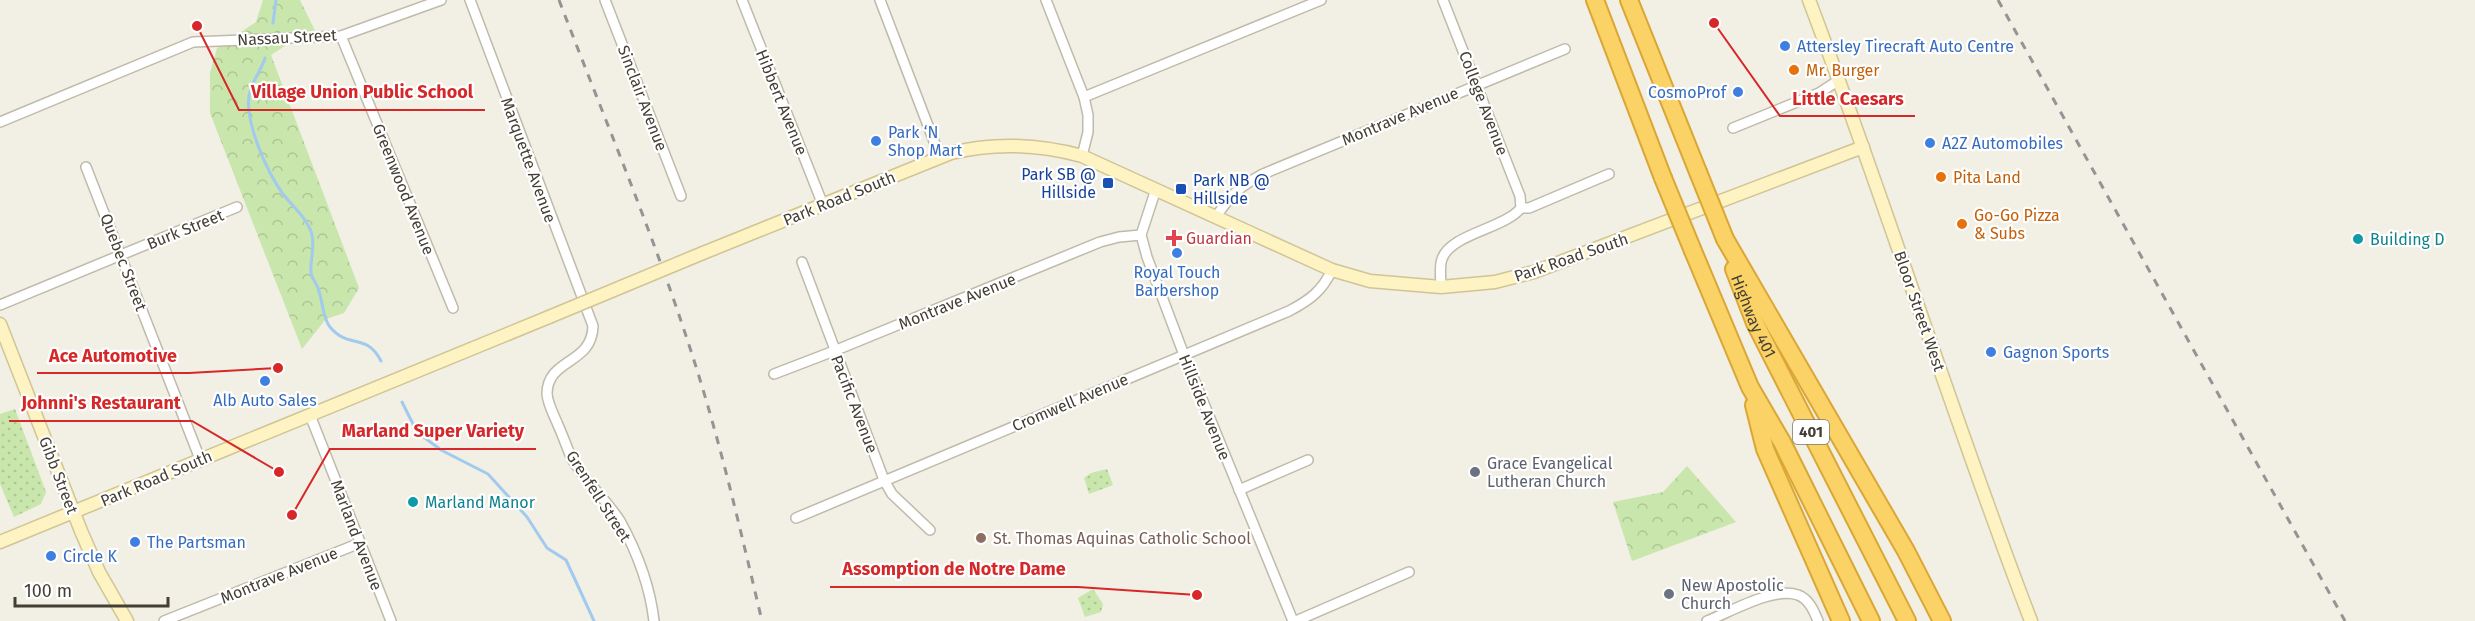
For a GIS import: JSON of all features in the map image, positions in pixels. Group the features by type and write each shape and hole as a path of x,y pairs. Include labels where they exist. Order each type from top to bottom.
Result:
{"highway":[{"name":"Highway 401","path":"1596,0 1663,178 1750,387 1782,442 1871,621"},
{"name":"Highway 401","path":"1629,0 1725,239 1744,298 1755,323 1907,621"},
{"path":"1725,239 1894,531 1942,621"},
{"path":"1750,387 1766,449 1841,621"}],"main road":[{"name":"Bloor Street West","path":"1809,0 1863,147 1979,483 2031,621"},
{"name":"Park Road South","path":"0,542 703,253 940,157 971,148 1006,145 1048,148 1082,156 1332,270 1370,281 1418,287 1441,287 1495,282 1534,272 1863,147"},
{"name":"Gibb Street","path":"0,324 73,512 99,572 127,621"}],"street":[{"name":"Nassau Street","path":"0,122 193,42 341,36 441,0"},
{"name":"Marquette Avenue","path":"470,0 568,264 591,318"},
{"name":"Sinclair Avenue","path":"605,0 681,196"},
{"name":"Hibbert Avenue","path":"742,0 823,205"},
{"path":"880,0 940,157"},
{"path":"1046,0 1084,98 1088,126 1082,156"},
{"path":"1289,0 1293,11"},
{"path":"1084,98 1321,0"},
{"name":"College Avenue","path":"1443,0 1520,196 1521,208"},
{"name":"Greenwood Avenue","path":"341,36 453,308"},
{"name":"Montrave Avenue","path":"1216,217 1230,196 1241,186 1263,174 1565,48"},
{"path":"1733,128 1819,93 1839,80"},
{"name":"Quebec Street","path":"86,167 122,254 200,459"},
{"path":"1441,287 1442,257 1454,244 1514,216 1521,208 1529,208 1609,174"},
{"path":"1141,235 1156,189"},
{"name":"Burk Street","path":"0,305 237,207"},
{"name":"Montrave Avenue","path":"774,374 1100,242 1141,235"},
{"name":"Hillside Avenue","path":"1141,235 1154,277 1184,355 1295,621"},
{"name":"Pacific Avenue","path":"802,262 884,480 892,494 930,530"},
{"name":"Cromwell Avenue","path":"796,518 1289,310 1313,298 1324,285 1332,270"},
{"name":"Grenfell Street","path":"591,318 592,336 589,346 576,359 557,369 548,389 549,404 573,460 619,520 646,581 654,621"},
{"name":"Marland Avenue","path":"310,415 391,621"},
{"path":"1239,490 1308,460"},
{"name":"Montrave Avenue","path":"164,621 360,543"},
{"path":"1295,621 1409,572"},
{"path":"1707,621 1768,596 1787,593 1799,595 1809,603 1818,621"}],"green space":[{"path":"263,0 300,0 318,37 302,35 271,55 359,288 344,313 326,319 302,349 210,113 210,73 217,48 256,22"},
{"path":"15,409 46,492 41,504 14,517 0,484 0,414"},
{"path":"1687,466 1736,522 1632,561 1613,502 1663,492"},
{"path":"1107,469 1113,485 1089,494 1084,478 1091,473"},
{"path":"1093,589 1103,604 1101,612 1085,617 1078,598"}],"waterway":[{"path":"273,23 276,0"},
{"path":"265,58 249,96 250,120 258,147 277,185 304,218 310,229 313,245 311,274 318,288 327,323 337,334 369,347 381,361"},
{"path":"402,402 417,432 441,450 488,474 527,517 547,548 566,560 594,621"}],"railway":[{"path":"559,0 649,230 682,323 732,495 762,621"},
{"path":"1998,0 2345,621"}],"place":[{"name":"Little Caesars","path":"1714,23"},
{"name":"Village Union Public School","path":"197,26"},
{"name":"Attersley Tirecraft Auto Centre","path":"1785,46"},
{"name":"Mr. Burger","path":"1794,70"},
{"name":"CosmoProf","path":"1738,92"},
{"name":"Park ‘N Shop Mart","path":"876,141"},
{"name":"A2Z Automobiles","path":"1930,143"},
{"name":"Pita Land","path":"1941,177"},
{"name":"Park SB @ Hillside","path":"1108,183"},
{"name":"Park NB @ Hillside","path":"1181,189"},
{"name":"Go-Go Pizza & Subs","path":"1962,224"},
{"name":"Guardian","path":"1174,238"},
{"name":"Building D","path":"2358,239"},
{"name":"Royal Touch Barbershop","path":"1177,253"},
{"name":"Gagnon Sports","path":"1991,352"},
{"name":"Ace Automotive","path":"278,368"},
{"name":"Alb Auto Sales","path":"265,381"},
{"name":"Johnni's Restaurant","path":"279,472"},
{"name":"Grace Evangelical Lutheran Church","path":"1475,472"},
{"name":"Marland Manor","path":"413,502"},
{"name":"Marland Super Variety","path":"292,515"},
{"name":"St. Thomas Aquinas Catholic School","path":"981,538"},
{"name":"The Partsman","path":"135,542"},
{"name":"Circle K","path":"51,556"},
{"name":"New Apostolic Church","path":"1669,594"},
{"name":"Assomption de Notre Dame","path":"1197,595"}]}
